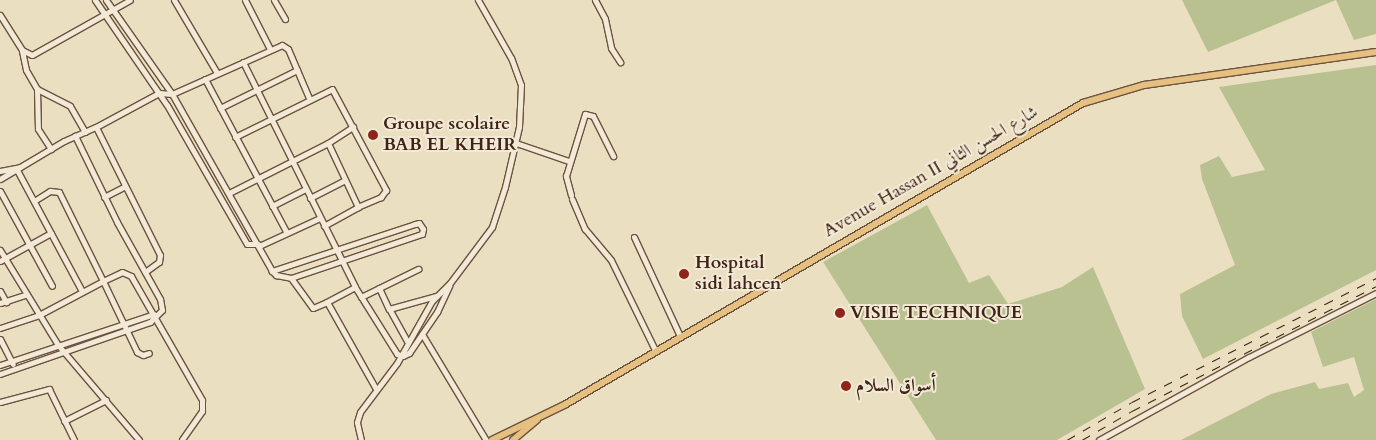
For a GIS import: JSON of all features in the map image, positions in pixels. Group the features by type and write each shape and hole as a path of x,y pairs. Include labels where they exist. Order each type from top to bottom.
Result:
{"main road":[{"name":"Avenue Hassan II شارع الحسن الثاني","path":"492,440 537,420 1063,112 1093,98 1118,90 1191,77 1376,52"},
{"name":"Avenue Hassan II شارع الحسن الثاني","path":"513,440 537,420"},
{"path":"509,432 513,440"}],"street":[{"path":"95,0 159,93 248,246 259,245 320,218"},
{"path":"106,0 172,94 272,271 281,278 291,278 422,234 422,226 414,224 272,271"},
{"path":"0,15 22,50 27,55 34,55 106,16 130,0"},
{"path":"174,0 217,73"},
{"path":"245,0 270,49"},
{"path":"274,0 285,19"},
{"path":"400,356 409,353 422,334 450,283 494,221 516,143 521,105 520,78 478,0"},
{"path":"595,0 605,19 613,50 620,62"},
{"path":"0,179 75,136 96,127 159,93 172,94 270,49 286,45 309,98"},
{"path":"22,50 26,70 37,89 38,129 51,149"},
{"path":"243,62 255,91 360,297 389,346 400,356"},
{"path":"220,108 297,70"},
{"path":"205,79 288,233"},
{"path":"37,89 70,106 85,132"},
{"path":"235,137 309,98 333,90 386,190 381,197 358,207 324,226"},
{"path":"613,156 588,113 582,119 569,161 566,179 571,197 585,229 611,260 655,350"},
{"path":"96,127 124,187 160,255 159,262 144,272"},
{"path":"229,193 353,127"},
{"path":"0,374 126,330 156,316 162,308 160,299 104,196 75,136"},
{"path":"328,142 358,207"},
{"path":"516,143 569,161"},
{"path":"0,171 23,167"},
{"path":"17,170 82,291"},
{"path":"310,198 345,180"},
{"path":"104,196 124,187"},
{"path":"272,206 305,189"},
{"path":"0,191 52,286"},
{"path":"34,202 50,191 59,192 139,354 149,353"},
{"path":"232,216 240,212"},
{"path":"2,260 51,233"},
{"path":"634,237 680,336"},
{"path":"0,250 2,260 27,294 58,345 139,440"},
{"path":"360,297 418,269"},
{"path":"0,328 39,315 82,291 127,272 156,316 203,406 182,440"},
{"path":"291,278 313,308 355,287"},
{"path":"361,440 358,417 400,356 407,341 436,296 450,283"},
{"path":"379,288 407,341"},
{"path":"0,292 3,303 27,294"},
{"path":"1099,440 1249,357 1376,294"},
{"path":"389,309 436,296"},
{"path":"328,302 376,389"},
{"path":"0,365 122,322 156,316"},
{"path":"422,334 486,440"},
{"path":"0,339 15,369"},
{"path":"0,402 47,388 73,440"},
{"path":"64,421 106,400"}],"green space":[{"path":"1182,0 1336,0 1208,52"},
{"path":"1336,0 1376,0 1376,34 1354,40"},
{"path":"1376,65 1376,270 1203,359 1182,316 1180,294 1235,265 1202,179 1200,165 1219,156 1232,177 1265,170 1219,87"},
{"path":"927,205 969,283 989,275 1008,304 1062,287 1093,267 1145,389 1057,440 936,440 823,262"},
{"path":"1376,299 1376,440 1181,440 1271,394 1315,382 1319,389 1348,383 1354,397 1364,390 1354,357 1323,367 1311,332"}],"railway":[{"path":"1067,440 1132,402 1376,278"},
{"path":"1082,440 1132,411 1376,286"}],"place":[{"name":"Groupe scolaire BAB EL KHEIR","path":"373,135"},
{"name":"Hospital sidi lahcen","path":"684,274"},
{"name":"VISIE TECHNIQUE","path":"840,313"},
{"name":"أسواق السلام","path":"846,386"}]}
